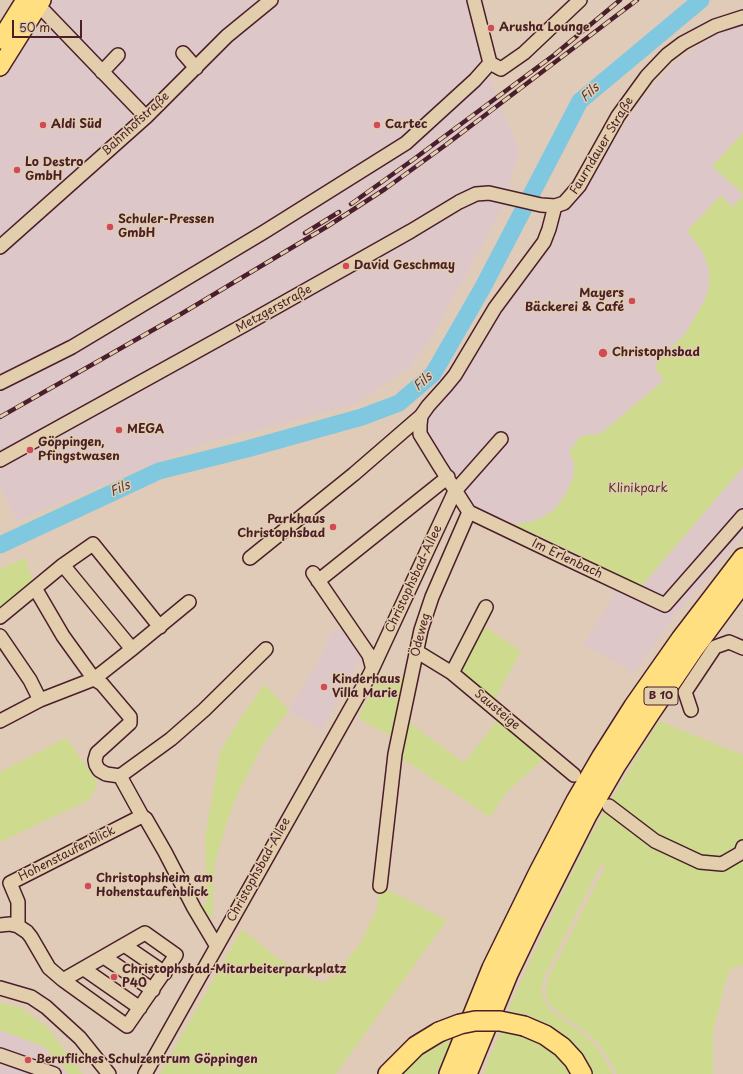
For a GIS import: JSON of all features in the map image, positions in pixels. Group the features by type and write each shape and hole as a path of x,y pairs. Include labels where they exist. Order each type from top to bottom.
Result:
{"highway":[{"name":"B 10","path":"449,1074 495,962 576,800 634,706 681,639 743,558"},
{"name":"B 10","path":"467,1074 503,986 533,922 587,815 616,765 650,713 695,647 743,582"},
{"path":"388,1074 416,1046 438,1032 460,1024 475,1021 500,1021 524,1026 546,1035 562,1047 574,1060 582,1074"},
{"name":"B 10","path":"476,1074 478,1068 477,1050"},
{"path":"440,1074 443,1068 458,1052"}],"main road":[{"path":"0,40 33,1"},
{"path":"0,68 33,1"}],"street":[{"name":"Bahnhofstraße","path":"0,247 146,118 227,36 271,0"},
{"path":"474,0 490,63 501,69 524,53 580,0"},
{"path":"33,1 146,118"},
{"name":"Faurndauer Straße","path":"555,206 564,204 574,193 618,116 647,76 683,43 715,26 743,17"},
{"path":"183,53 196,68"},
{"path":"102,72 118,55"},
{"path":"0,383 78,344 264,232 406,143 475,80 490,63"},
{"name":"Metzgerstraße","path":"0,460 398,239 459,202 476,194 489,193 541,205 555,206"},
{"path":"250,558 357,477 425,411 455,375 495,308 544,242 550,229 555,206"},
{"path":"425,411 420,425 420,434 469,512"},
{"name":"Christophsbad-Allee","path":"145,1074 366,681 455,491 501,439"},
{"path":"372,666 369,655 315,577 448,477"},
{"name":"Im Erlenbach","path":"469,512 563,558 665,605 743,516"},
{"name":"Ödeweg","path":"380,886 395,754 416,651 432,597 469,512"},
{"path":"0,617 63,565 93,544 160,627"},
{"path":"63,565 132,649"},
{"path":"35,588 63,636 94,679 102,684 130,717 130,723 97,753 95,760 96,765 99,770 106,774 120,776 171,739 204,710 266,649"},
{"path":"0,720 40,700 94,679 189,602"},
{"path":"452,673 486,607"},
{"path":"0,636 30,680 40,700"},
{"path":"691,710 685,692 715,647 729,642 743,648"},
{"name":"Sausteige","path":"416,651 452,673 503,711 574,775"},
{"path":"120,776 142,816 146,819 165,852 194,908 216,946"},
{"path":"609,806 655,841 700,862 722,864 740,853 743,847"},
{"name":"Hohenstaufenblick","path":"18,926 18,902 10,883 142,816"},
{"path":"0,923 18,926 27,932 32,937 49,968 63,980 127,1026 176,955 145,933 63,980"},
{"path":"124,945 165,973"},
{"path":"104,957 153,990"},
{"path":"84,969 140,1008"},
{"path":"0,988 31,997 46,1007 80,1038 109,1074"},
{"path":"0,1056 54,1074"}],"shaded area":[{"path":"53,0 467,0 492,85 519,151 502,209 433,335 406,370 356,404 195,446 17,521 0,484 0,85"},
{"name":"Christophsbad","path":"743,27 743,535 676,614 634,673 584,644 622,582 470,509 408,422 447,381 640,101 676,62 720,31"},
{"name":"Kinderhaus Villa Marie","path":"342,629 362,657 322,730 289,710 325,649 331,634"},
{"name":"Berufliches Schulzentrum Göppingen","path":"0,1030 45,1047 69,1074 0,1074"}],"green space":[{"path":"743,133 743,194 712,166"},
{"name":"Klinikpark","path":"721,195 732,207 743,196 743,467 641,587 573,552 513,524 531,522 543,517 555,509 564,497 571,483 574,472 574,462 569,453 580,436 600,434 664,380 655,368 658,360 685,334 703,303 709,288 709,269 702,251 687,231"},
{"path":"25,558 35,588 0,617 0,569"},
{"path":"481,624 521,651 495,699 457,672"},
{"path":"382,673 396,678 408,675 392,736 368,724 358,717"},
{"path":"264,684 289,710 264,743 239,791 230,813 215,863 212,916 206,920 196,907 207,903 205,837 220,752"},
{"path":"502,714 549,754 507,792 490,817 400,757 406,720 464,763"},
{"path":"659,721 743,755 743,965 730,969 725,984 713,1032 713,1074 617,1074 608,1057 596,1041 549,1004 546,992 546,985 549,976 602,873 605,870 602,863 546,973 542,985 542,995 549,1009 592,1042 602,1055 613,1074 589,1074 567,1039 551,1027 527,1015 508,1010 584,848 605,809"},
{"path":"66,738 98,783 89,800 0,842 0,772"},
{"path":"380,886 447,920 336,1074 160,1074 242,929 279,959 308,978 323,982 335,976 361,942 377,909"},
{"path":"0,1003 19,1007 47,1027 83,1074 69,1074 44,1047 0,1030"},
{"path":"502,1030 520,1032 542,1041 567,1058 574,1074 484,1074 488,1060"},
{"path":"454,1036 436,1074 398,1074 406,1065 434,1043"}],"waterway":[{"name":"Fils","path":"0,545 159,471 247,449 362,417 399,403 433,374 483,287 580,101 701,0"}],"railway":[{"path":"351,204 554,55 620,0"},
{"path":"0,417 181,314 328,226 385,189 637,0"},
{"path":"305,233 339,212"}],"place":[{"name":"Arusha Lounge","path":"491,28"},
{"name":"Aldi Süd","path":"43,125"},
{"name":"Cartec","path":"377,125"},
{"name":"Lo Destro GmbH","path":"17,170"},
{"name":"Schuler-Pressen GmbH","path":"110,227"},
{"name":"David Geschmay","path":"346,266"},
{"name":"Mayers Bäckerei & Café","path":"632,301"},
{"name":"Christophsbad","path":"603,353"},
{"name":"MEGA","path":"119,430"},
{"name":"Göppingen, Pfingstwasen","path":"30,450"},
{"name":"Parkhaus Christophsbad","path":"333,527"},
{"name":"Kinderhaus Villa Marie","path":"324,687"},
{"name":"Christophsheim am Hohenstaufenblick","path":"88,886"},
{"name":"Christophsbad-Mitarbeiterparkplatz P40","path":"114,977"},
{"name":"Berufliches Schulzentrum Göppingen","path":"28,1060"}]}
